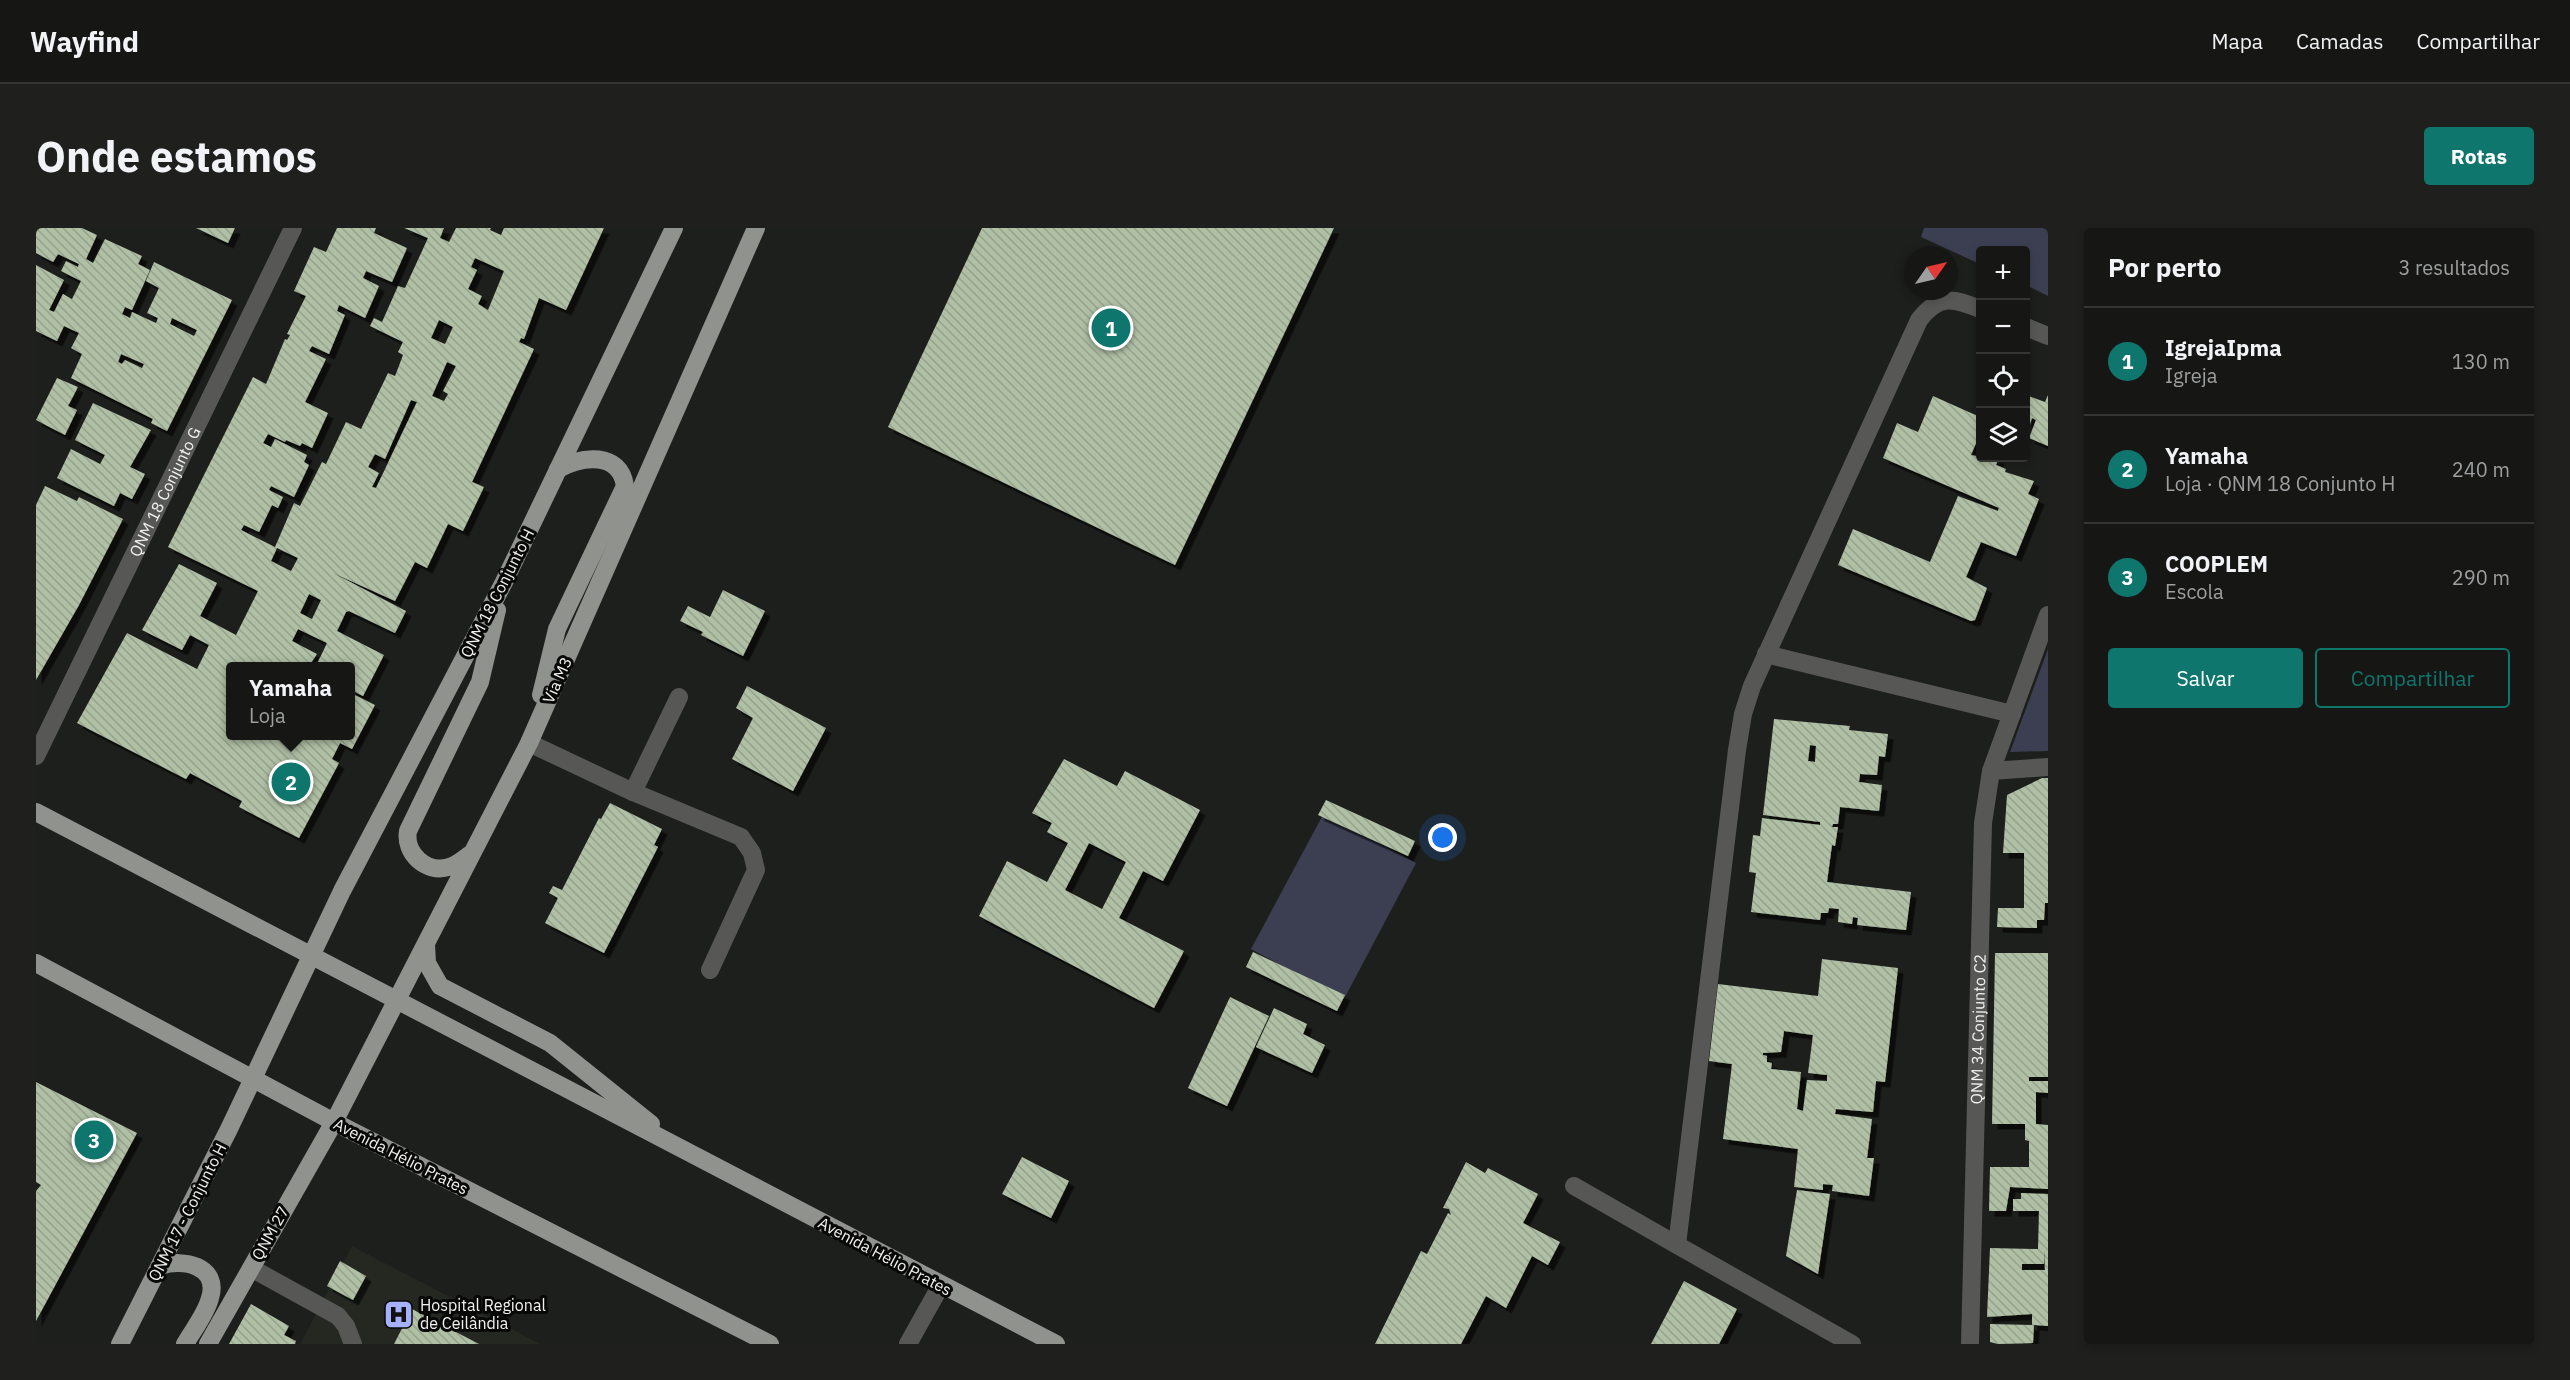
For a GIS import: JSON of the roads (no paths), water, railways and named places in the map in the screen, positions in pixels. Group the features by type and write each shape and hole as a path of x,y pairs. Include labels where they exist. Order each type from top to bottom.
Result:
{"main road":[{"name":"QNM 18 Conjunto H","path":"313,955 342,891 504,582 674,228"},
{"name":"Via M3","path":"334,1122 529,743 756,228"},
{"path":"529,743 557,629 625,486 624,476 614,464 603,459 578,460 558,469"},
{"path":"471,853 447,868 429,867 415,858 406,841 408,831 480,682 504,582"},
{"name":"Avenida Hélio Prates","path":"36,812 1056,1344"},
{"name":"Avenida Hélio Prates","path":"428,936 425,949 427,963 440,986 550,1042 682,1150"},
{"path":"252,1079 313,955"},
{"name":"Avenida Hélio Prates","path":"36,963 334,1122 770,1344"},
{"name":"QNM 17 - Conjunto H","path":"120,1344 252,1079"},
{"name":"QNM 27","path":"208,1344 334,1122"},
{"path":"160,1266 183,1262 204,1271 209,1281 212,1291 209,1302 184,1344"}],"street":[{"name":"QNM 18 Conjunto G","path":"36,756 293,228"},
{"path":"1677,1245 1743,714 1766,654 1919,320 1937,302 1949,299 1976,308"},
{"path":"2030,329 2048,336"},
{"name":"QNM 34 Conjunto C2","path":"1970,1344 1983,823 1991,771 2048,615"},
{"path":"1766,654 2012,714"},
{"path":"633,792 679,697"},
{"path":"529,743 633,792 741,837 752,853 756,870 710,970"},
{"path":"1991,771 2048,767"},
{"path":"1574,1186 1852,1344"},
{"path":"251,1268 338,1316 346,1326 353,1344"},
{"path":"908,1344 941,1286"}],"place":[{"name":"IgrejaIpma","path":"1111,328"},
{"name":"Yamaha","path":"291,782"},
{"name":"COOPLEM","path":"94,1140"},
{"name":"Hospital Regional de Ceilândia","path":"399,1314"}]}
